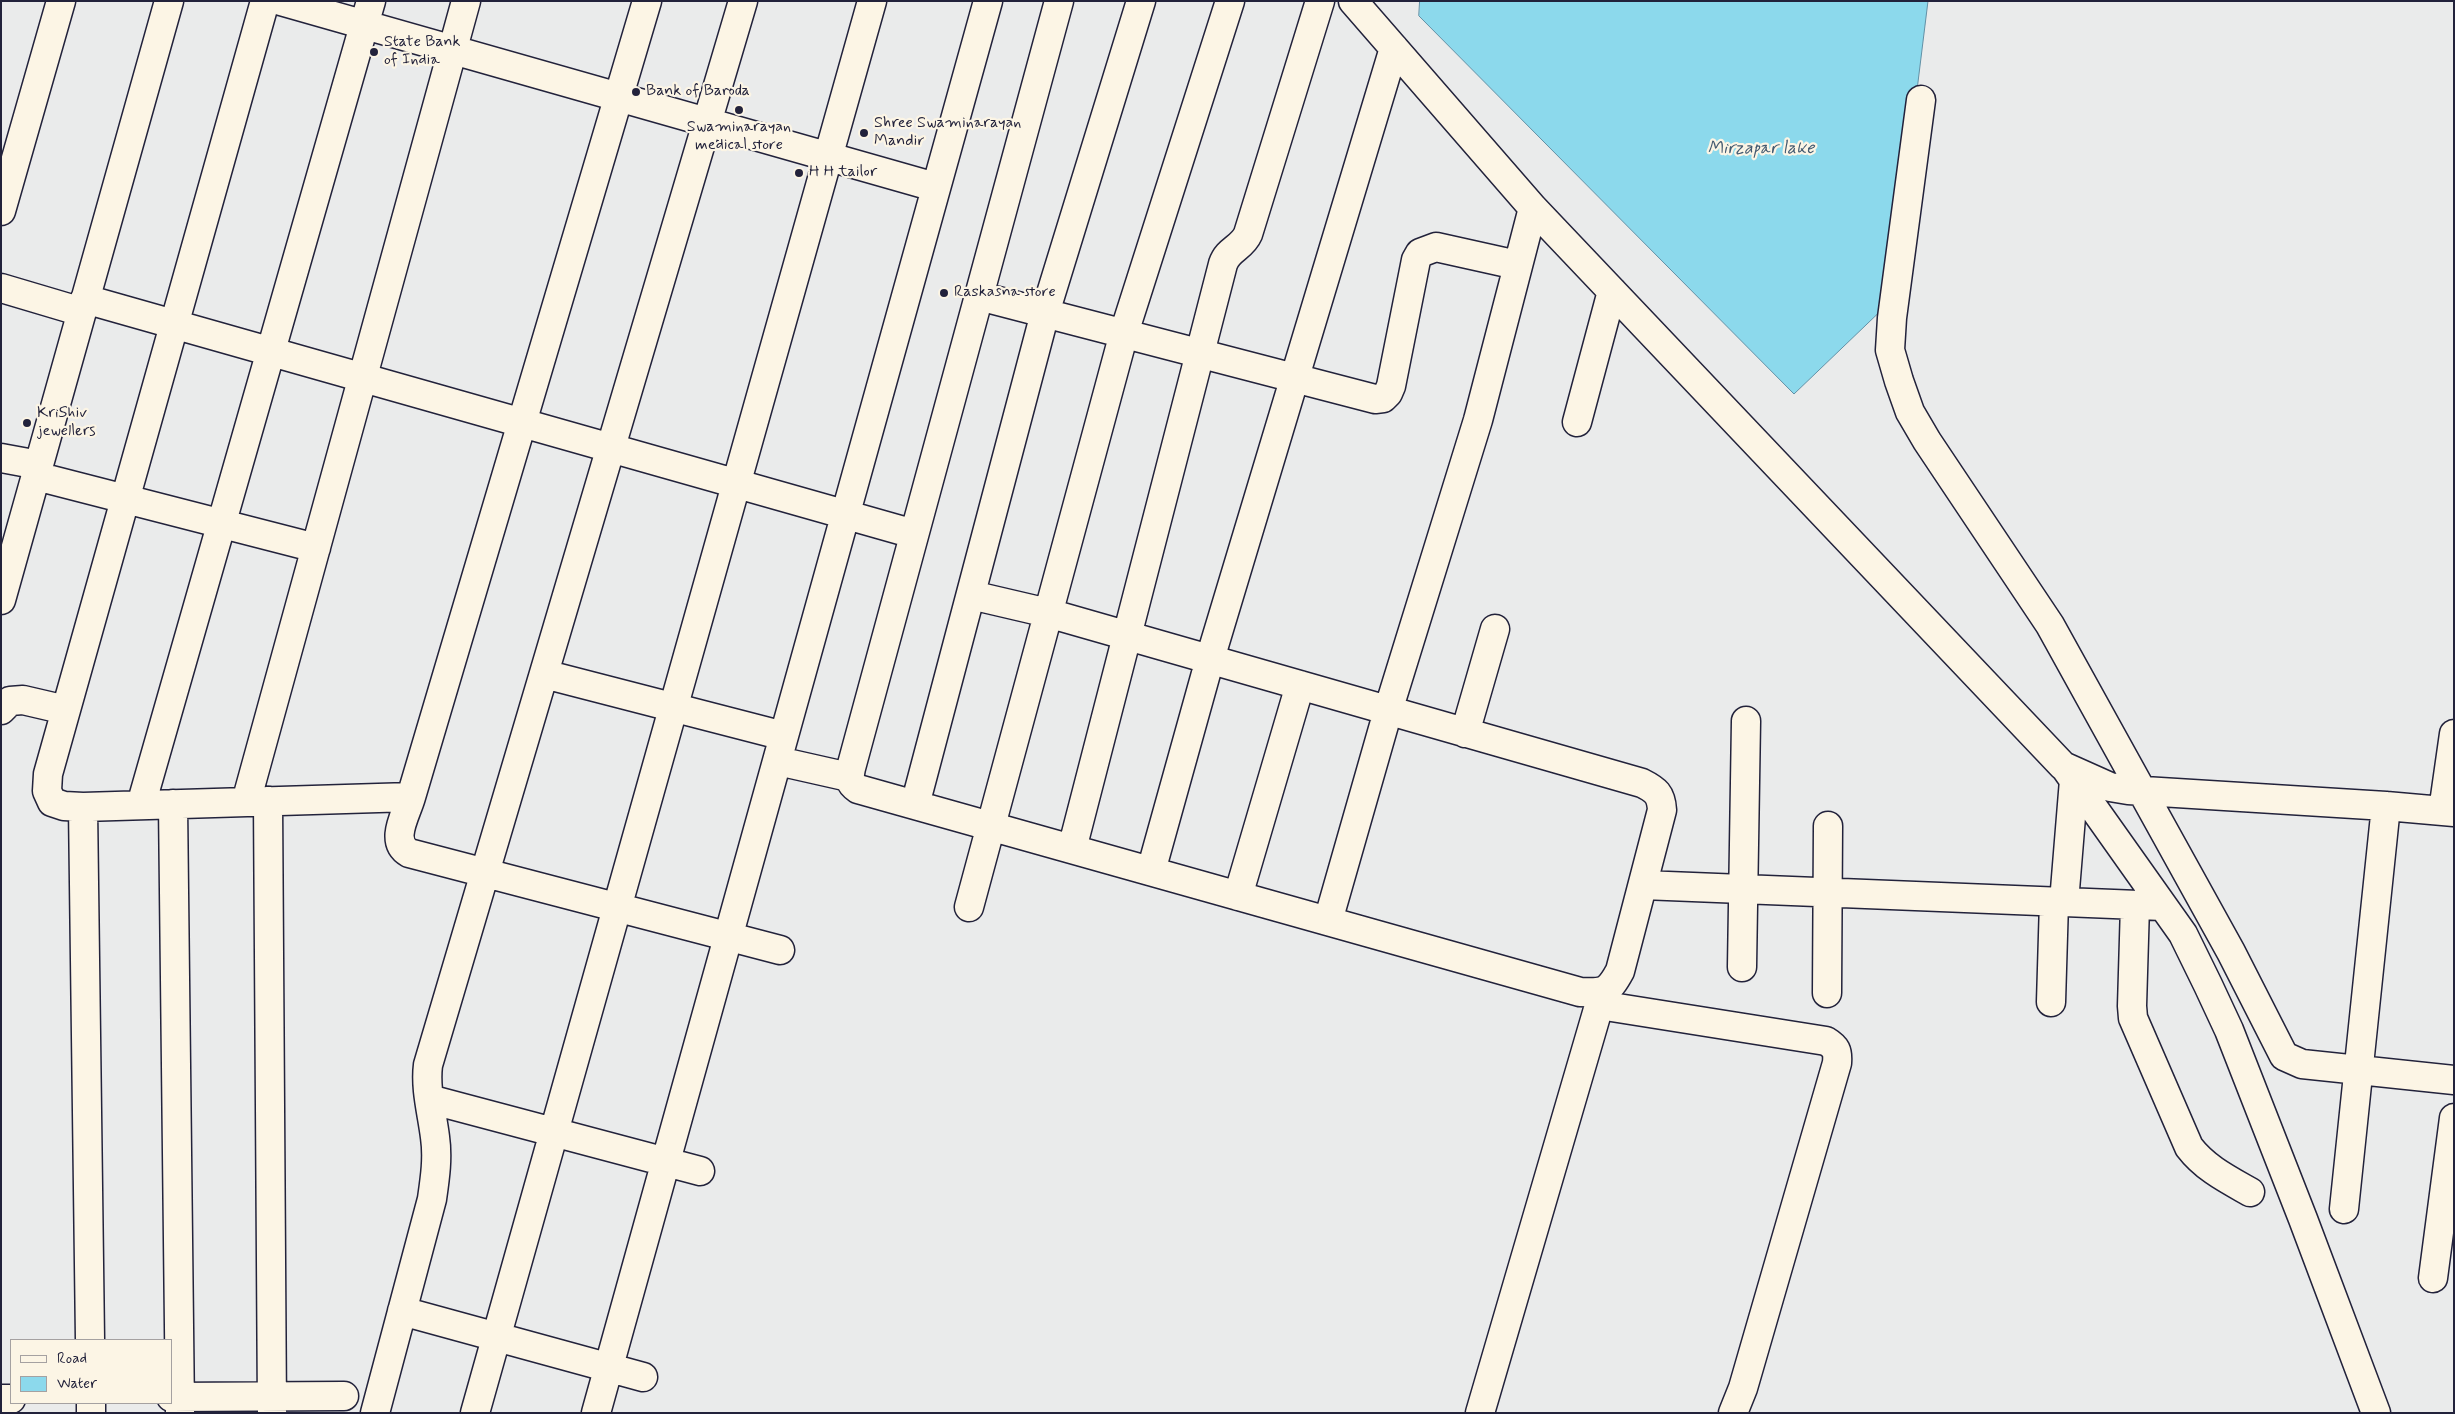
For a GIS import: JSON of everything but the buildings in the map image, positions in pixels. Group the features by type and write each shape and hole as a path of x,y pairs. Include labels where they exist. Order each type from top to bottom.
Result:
{"street":[{"path":"1,212 62,1"},
{"path":"1,600 169,1"},
{"path":"265,1 48,774 47,792 52,802 64,806 83,807 411,797"},
{"path":"280,1 368,13 452,50 935,187"},
{"path":"272,1404 257,801 316,548 466,1"},
{"path":"647,1 399,834 399,842 402,849 409,854 617,906 780,950"},
{"path":"375,1413 432,1199 437,1166 436,1139 426,1082 428,1064 743,1"},
{"path":"474,1413 872,1"},
{"path":"596,1413 988,1"},
{"path":"1059,1 914,534 850,777 852,785 858,790 1601,999 1826,1041 1834,1046 1838,1052 1837,1063 1743,1388 1733,1413"},
{"path":"915,805 1046,313 1141,1"},
{"path":"969,907 1124,333 1230,1"},
{"path":"1072,849 1199,353 1226,256 1231,249 1245,242 1248,234 1320,1"},
{"path":"1353,1 1533,208 2068,773 2183,934 2228,1030 2376,1413"},
{"path":"141,805 368,13"},
{"path":"1151,871 1210,660 1394,48"},
{"path":"1921,100 1892,318 1890,350 1910,412 1927,441 2050,625 2231,952 2284,1056 2302,1064 2454,1080"},
{"path":"1328,921 1388,711 1478,420 1533,208"},
{"path":"979,296 1375,399 1383,398 1391,386 1416,260 1420,253 1436,247 1517,265"},
{"path":"1,288 174,325 914,534"},
{"path":"1577,422 1612,291"},
{"path":"1,458 125,499 316,548"},
{"path":"971,595 1048,613 1642,783 1656,790 1661,798 1662,810 1620,971 1601,999 1480,1413"},
{"path":"1465,732 1494,629"},
{"path":"544,674 673,707 850,777"},
{"path":"1238,896 1300,685"},
{"path":"1,710 10,700 23,700 66,710"},
{"path":"1742,967 1746,721"},
{"path":"2068,773 2110,788 2143,792 2386,806 2448,812 2454,734"},
{"path":"2050,1002 2068,773"},
{"path":"173,804 177,1402 272,1404 344,1396"},
{"path":"2344,1210 2386,806"},
{"path":"83,807 90,1339"},
{"path":"1827,993 1828,826"},
{"path":"1643,885 2163,906"},
{"path":"2135,905 2132,1006 2140,1035 2189,1148 2199,1161 2250,1192"},
{"path":"429,1099 700,1171"},
{"path":"2433,1278 2454,1118"},
{"path":"402,1311 643,1377"}],"water":[{"name":"Mirzapar lake","path":"1420,1 1928,1 1891,301 1794,394 1419,16"}],"place":[{"name":"State Bank of India","path":"374,52"},
{"name":"Bank of Baroda","path":"636,92"},
{"name":"Swaminarayan medical store","path":"739,110"},
{"name":"Shree Swaminarayan Mandir","path":"864,133"},
{"name":"H H tailor","path":"799,173"},
{"name":"Raskasna store","path":"944,293"},
{"name":"KriShiv jewellers","path":"27,423"}]}
